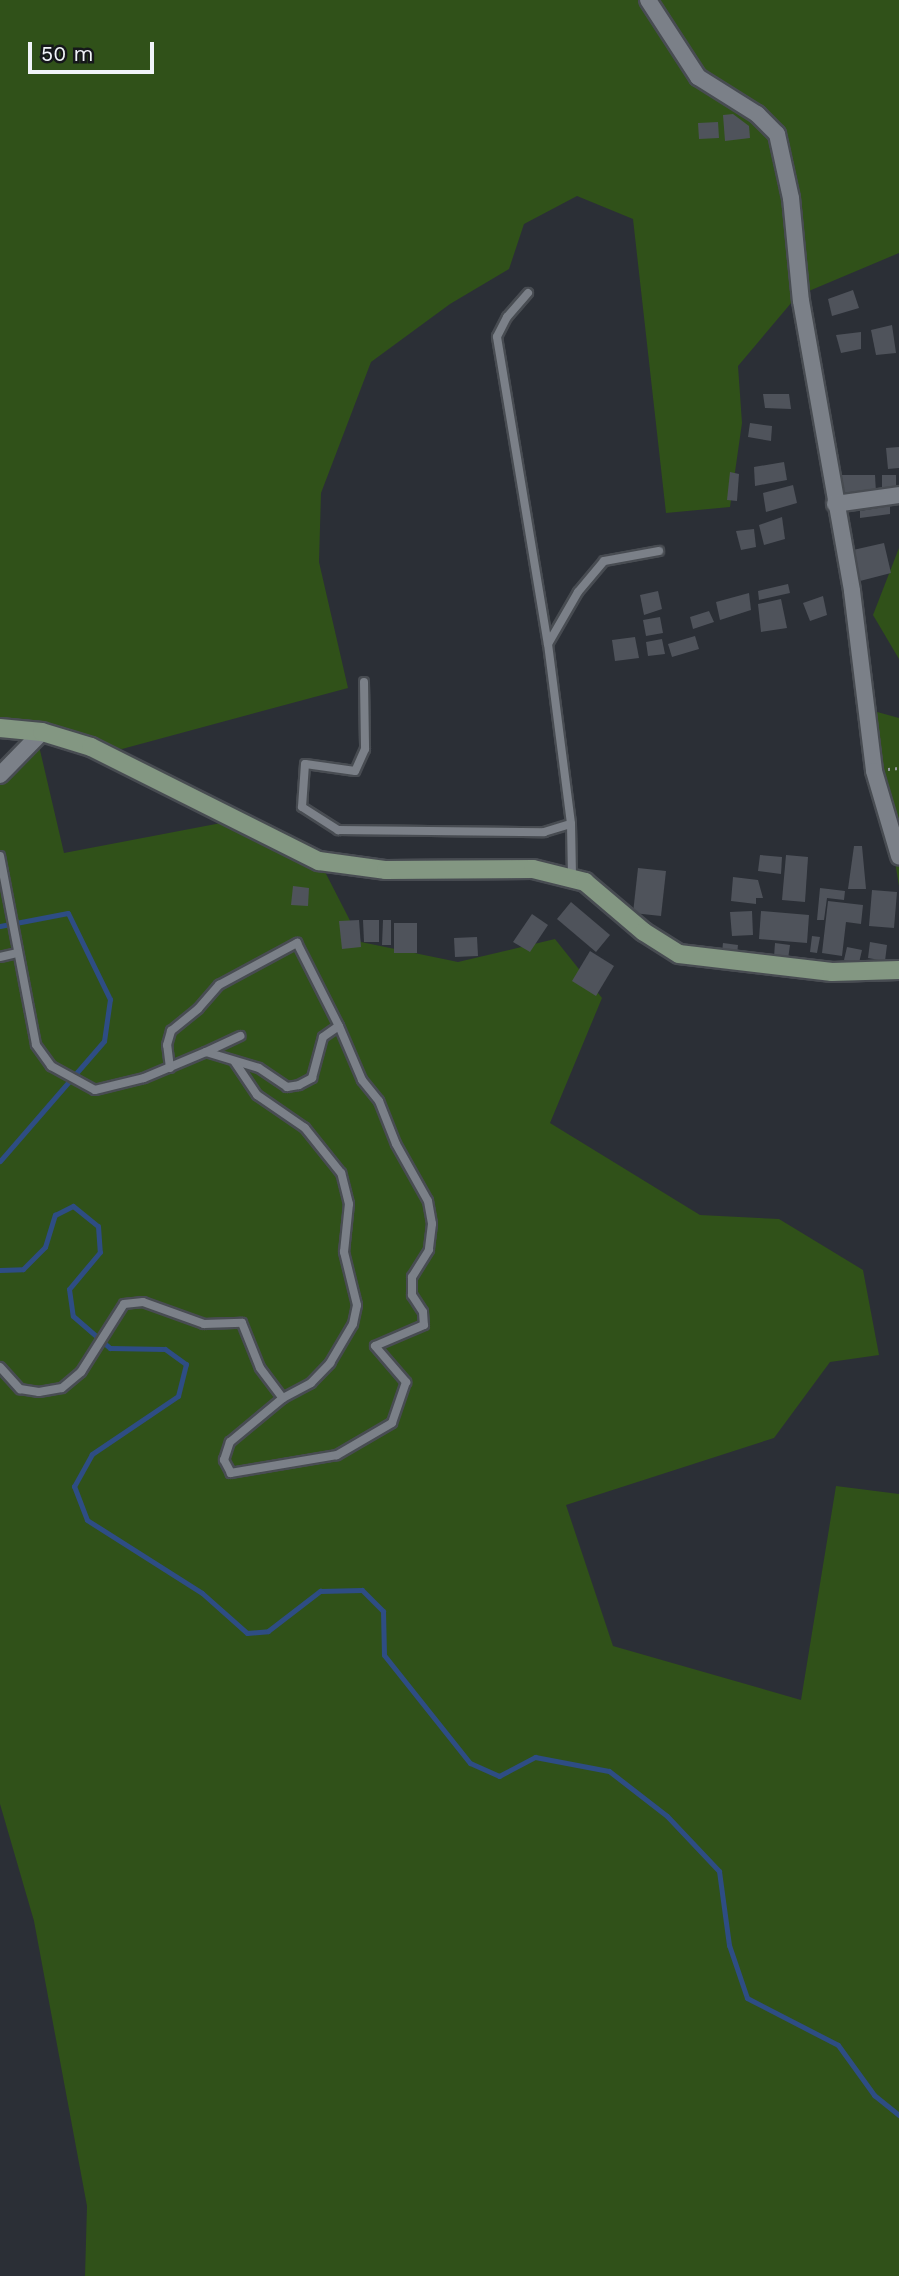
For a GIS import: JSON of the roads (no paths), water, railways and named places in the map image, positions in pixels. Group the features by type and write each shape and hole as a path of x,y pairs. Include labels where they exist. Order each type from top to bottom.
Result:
{"main road":[{"path":"0,728 42,732 91,747 319,861 386,870 533,869 572,877 679,954 832,972 899,970"}],"street":[{"path":"648,0 698,77 757,114 777,134 791,198 801,301 852,591 874,771 899,856"},
{"path":"835,504 899,495"},
{"path":"0,775 42,732"}],"lane":[{"path":"528,293 507,317 497,337 548,644 571,824 572,877"},
{"path":"548,644 578,592 604,561 659,551"},
{"path":"364,682 365,749 355,771 305,764 302,807 338,830 544,832 571,824"},
{"path":"0,856 36,1045 51,1066 76,1083 95,1090 170,1068 241,1036"},
{"path":"170,1068 167,1045 170,1031 198,1010 219,985 297,943 339,1026 362,1080 379,1101 396,1144 428,1201 432,1224 429,1250 412,1277 412,1296 425,1319 419,1329 385,1339 375,1346 406,1382 392,1423 337,1455 231,1473 224,1460 230,1442 284,1398 311,1383 330,1363 353,1324 357,1305 344,1252 347,1189 328,1152 305,1128 270,1108 235,1062"},
{"path":"0,957 17,953"},
{"path":"206,1052 259,1068 287,1087 299,1086 312,1078 323,1037 339,1026"},
{"path":"0,1367 20,1389 40,1392 62,1388 81,1372 104,1329 124,1304 143,1301 204,1324 242,1323 260,1367 284,1398"}],"waterway":[{"path":"0,926 68,913 110,999 104,1041 0,1161"},
{"path":"0,1270 23,1269 45,1247 55,1215 73,1206 98,1226 100,1252 69,1289 73,1316 110,1348 165,1349 186,1364 178,1396 92,1454 74,1486 87,1520 202,1593 247,1633 268,1631 320,1591 362,1590 383,1611 384,1655 470,1763 499,1776 535,1757 609,1771 667,1816 719,1871 729,1945 747,1998 838,2045 874,2095 899,2115"}]}
